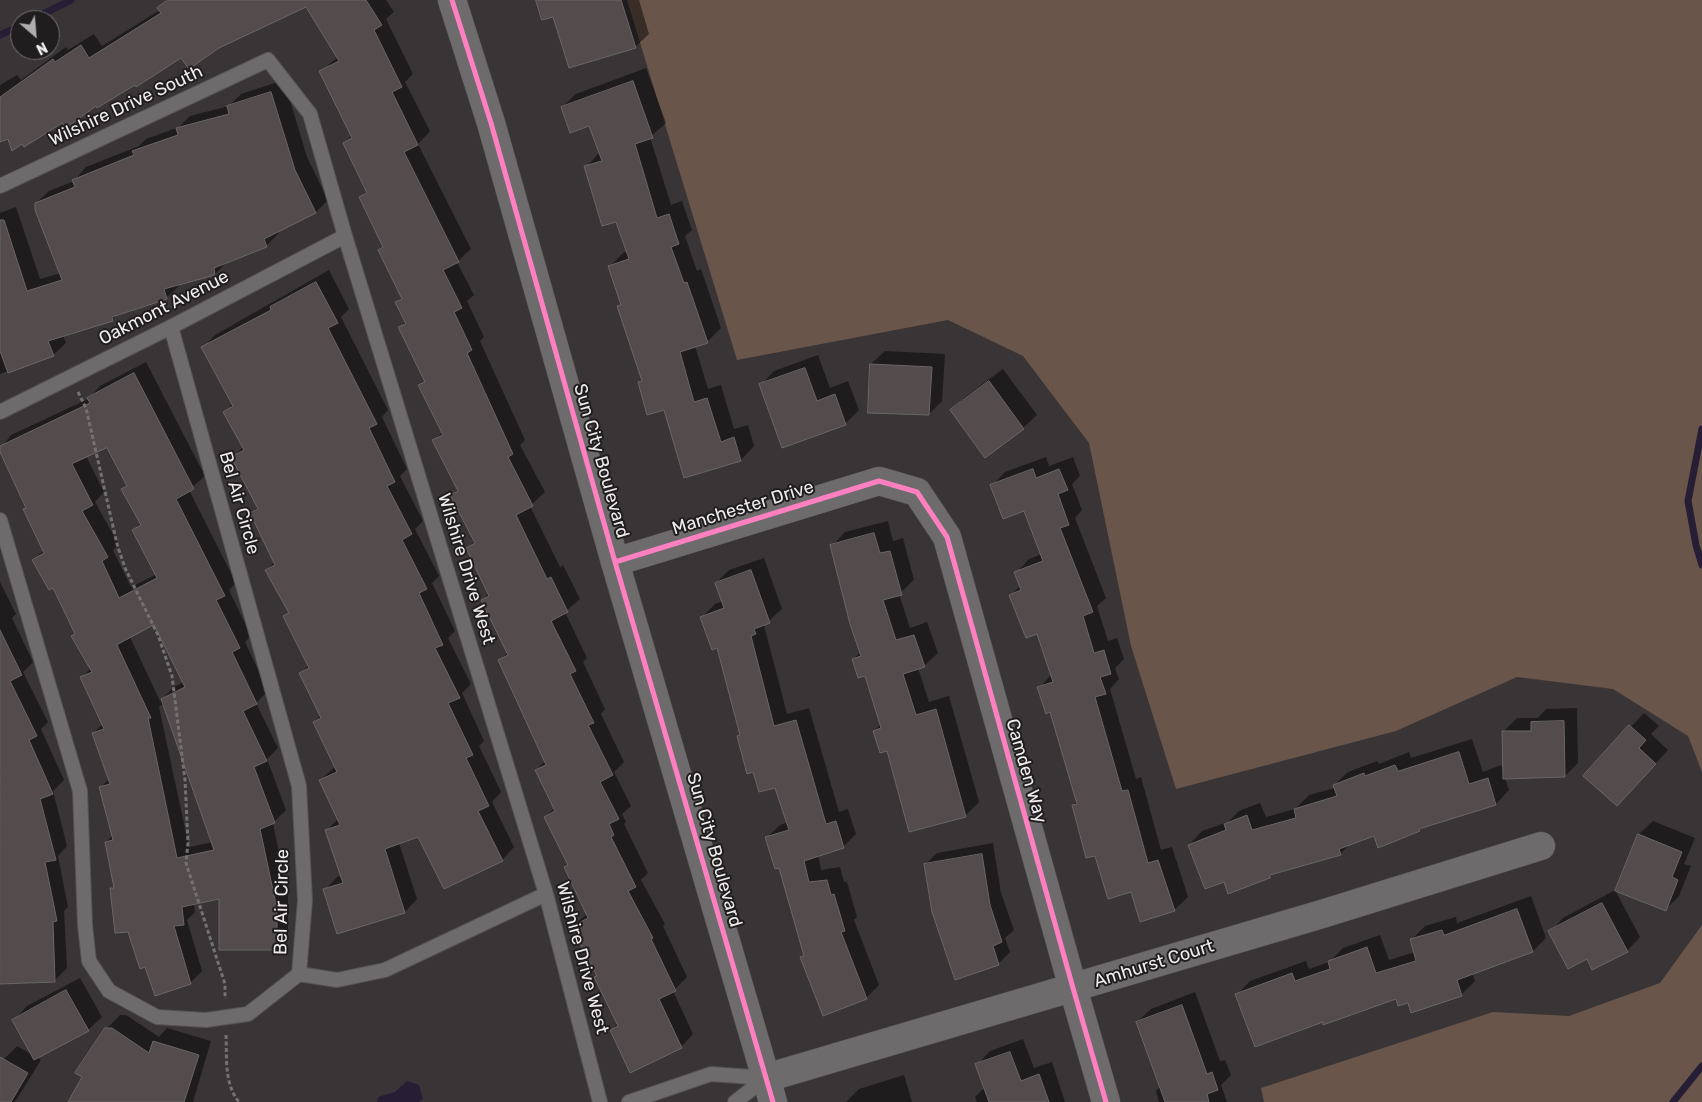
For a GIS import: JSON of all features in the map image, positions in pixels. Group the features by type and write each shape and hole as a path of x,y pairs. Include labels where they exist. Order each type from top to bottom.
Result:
{"street":[{"name":"Sun City Boulevard","path":"452,0 491,123 615,562 770,1090"},
{"name":"Manchester Drive","path":"615,562 879,481"},
{"name":"Camden Way","path":"879,481 917,492 947,536 1106,1102"},
{"name":"Amhurst Court","path":"770,1090 1073,988 1541,846"}],"lane":[{"name":"Wilshire Drive South","path":"0,186 268,60"},
{"name":"Wilshire Drive West","path":"268,60 310,114 345,236 546,894 600,1102"},
{"name":"Oakmont Avenue","path":"0,412 171,327 345,236"},
{"name":"Bel Air Circle","path":"0,520 80,791 85,925 89,961 109,991 157,1018 206,1020 248,1014 299,974 305,900 299,786 171,327"},
{"path":"299,974 337,980 385,970 546,894"},
{"path":"629,1102 711,1074 770,1090"},
{"path":"735,1102 770,1090"}],"path":[{"path":"70,376 86,408 116,544 125,568 158,635 172,676 185,780 188,843 186,863 225,984 228,1079 233,1095 239,1102"}],"shaded area":[{"path":"627,0 1702,0 1702,772 1688,736 1613,689 1517,677 1396,731 1176,789 1131,646 1089,443 1023,356 948,320 737,360"},
{"path":"1702,925 1702,1102 1264,1102 1261,1088 1493,1012 1569,1016 1660,983"},
{"path":"407,1081 419,1085 423,1099 419,1102 377,1102 378,1097 395,1092"}],"building":[{"path":"168,0 366,0 382,25 374,30 402,87 392,92 418,145 404,152 459,262 443,270 462,308 454,312 472,350 467,353 513,454 508,457 533,506 516,515 547,579 551,577 568,612 551,621 576,671 570,674 594,723 588,725 613,775 600,782 619,819 609,824 614,835 611,837 636,887 628,891 653,938 651,939 676,991 659,999 682,1048 630,1073 610,1030 618,1026 594,977 597,976 571,927 588,918 564,867 568,865 544,817 555,811 535,770 546,765 498,660 508,655 481,600 489,596 466,548 475,543 450,495 458,491 432,440 443,435 418,385 425,382 398,327 406,324 395,302 402,299 378,250 383,247 359,197 367,193 343,143 352,138 319,71 339,61 306,7 219,48 189,69 181,58 136,87 135,85 97,108 96,106 66,128 62,123 24,147 22,144 12,151 8,139 0,142 0,97 52,60 55,62 60,60 81,45 89,58 161,13 157,8"},
{"path":"536,0 621,0 636,48 569,68 553,17 542,20"},
{"path":"633,81 653,138 635,144 657,218 669,214 679,244 671,247 684,283 687,282 708,343 680,352 694,402 707,398 721,442 734,437 741,461 684,478 664,410 647,415 638,382 642,381 617,306 621,305 608,266 629,259 616,222 602,226 584,166 602,161 589,126 570,133 561,107"},
{"path":"271,92 295,170 316,213 264,239 267,247 214,268 215,275 164,289 167,299 112,317 113,321 48,341 54,356 8,373 0,351 0,220 4,220 27,291 62,280 35,210 35,203 75,187 72,180 134,155 132,151 178,135 176,128 229,114 227,106"},
{"path":"316,282 338,323 328,328 377,424 369,428 395,482 387,486 412,534 402,540 427,589 419,593 443,645 435,648 460,698 448,703 473,755 466,758 489,806 478,811 503,861 444,889 418,837 385,849 405,913 337,934 323,889 343,883 325,830 340,825 319,780 337,772 313,722 321,718 299,673 309,668 283,616 289,613 265,570 275,565 250,513 258,509 231,457 244,450 223,412 233,406 201,347 271,310 270,307"},
{"path":"870,364 932,367 929,415 868,413"},
{"path":"805,368 817,401 835,394 846,425 782,448 759,384"},
{"path":"134,373 194,489 176,499 225,596 216,600 240,648 232,652 257,704 243,711 267,761 254,767 275,823 260,829 277,909 277,950 219,950 219,899 182,907 184,925 174,926 191,984 155,996 145,967 140,969 128,932 115,933 110,888 114,888 105,842 113,840 99,787 110,784 92,733 104,729 80,677 92,672 71,636 75,634 53,588 49,590 32,560 44,553 23,509 26,508 0,452 0,446 90,403 87,398","holes":["107,448 127,486 121,489 141,525 132,530 157,578 119,598 102,561 108,557 82,511 93,505 72,464","154,625 185,687 161,699 214,850 177,858 148,718 151,718 117,645"]},
{"path":"989,381 1024,429 985,458 950,410"},
{"path":"1033,469 1036,478 1059,469 1068,490 1058,494 1069,525 1060,528 1093,612 1083,616 1094,653 1104,650 1111,674 1100,677 1106,694 1095,697 1122,791 1128,790 1148,863 1158,860 1175,911 1140,922 1131,892 1108,899 1095,856 1086,858 1072,805 1077,804 1050,712 1046,714 1037,687 1053,682 1037,634 1026,638 1009,595 1021,590 1014,572 1043,561 1024,511 1003,519 990,485"},
{"path":"874,533 880,553 890,551 902,595 883,600 896,640 914,635 925,667 903,674 916,715 936,709 966,817 909,832 887,751 880,753 873,731 881,728 865,676 858,678 852,659 861,656 850,624 830,545"},
{"path":"751,570 770,623 754,629 756,634 751,636 774,726 796,720 826,824 836,821 844,848 804,861 809,882 827,880 831,895 834,894 845,931 841,932 867,999 823,1016 800,957 804,956 779,868 775,869 765,837 789,830 775,788 759,792 753,772 747,774 737,736 740,735 717,648 712,650 700,617 724,608 715,583"},
{"path":"0,630 22,675 10,681 37,736 29,740 53,794 40,799 56,860 45,862 57,921 53,922 55,982 0,984"},
{"path":"1564,721 1565,777 1503,779 1502,731 1531,731 1531,722"},
{"path":"1629,725 1646,740 1639,748 1656,764 1617,806 1583,776"},
{"path":"1459,752 1469,784 1488,778 1496,805 1419,829 1420,831 1378,848 1374,836 1339,849 1341,855 1270,875 1270,878 1228,894 1224,882 1205,889 1188,845 1226,830 1224,824 1247,815 1252,830 1296,818 1294,809 1337,796 1333,785 1364,773 1365,776 1395,765 1398,771"},
{"path":"1638,834 1682,852 1672,877 1678,880 1666,911 1615,891"},
{"path":"982,854 990,905 1002,942 993,946 999,965 955,980 932,912 924,864"},
{"path":"1602,903 1628,952 1592,970 1587,959 1568,969 1548,931"},
{"path":"1517,909 1533,952 1457,980 1462,996 1411,1013 1408,1003 1398,1006 1396,999 1323,1025 1323,1022 1255,1047 1235,994 1292,973 1295,981 1330,969 1328,961 1367,947 1376,973 1416,961 1410,939 1442,930 1444,935"},
{"path":"66,990 89,1031 34,1060 12,1020"},
{"path":"1182,1005 1207,1074 1212,1072 1218,1090 1207,1094 1209,1102 1165,1102 1136,1022"},
{"path":"105,1028 112,1028 149,1053 153,1041 199,1055 184,1102 68,1102 82,1077 75,1073"},
{"path":"1010,1052 1021,1081 1039,1074 1049,1102 989,1102 975,1064"},
{"path":"0,1057 28,1073 11,1102 0,1102"}],"waterway":[{"path":"51,10 71,0"},
{"path":"0,35 10,30"},
{"path":"1702,429 1688,501 1696,545 1702,565"},
{"path":"1673,1102 1702,1066"}],"cycle path":[{"path":"452,0 491,123 615,562 773,1102"},
{"path":"615,562 879,481 917,492 947,537 1106,1102"}]}
